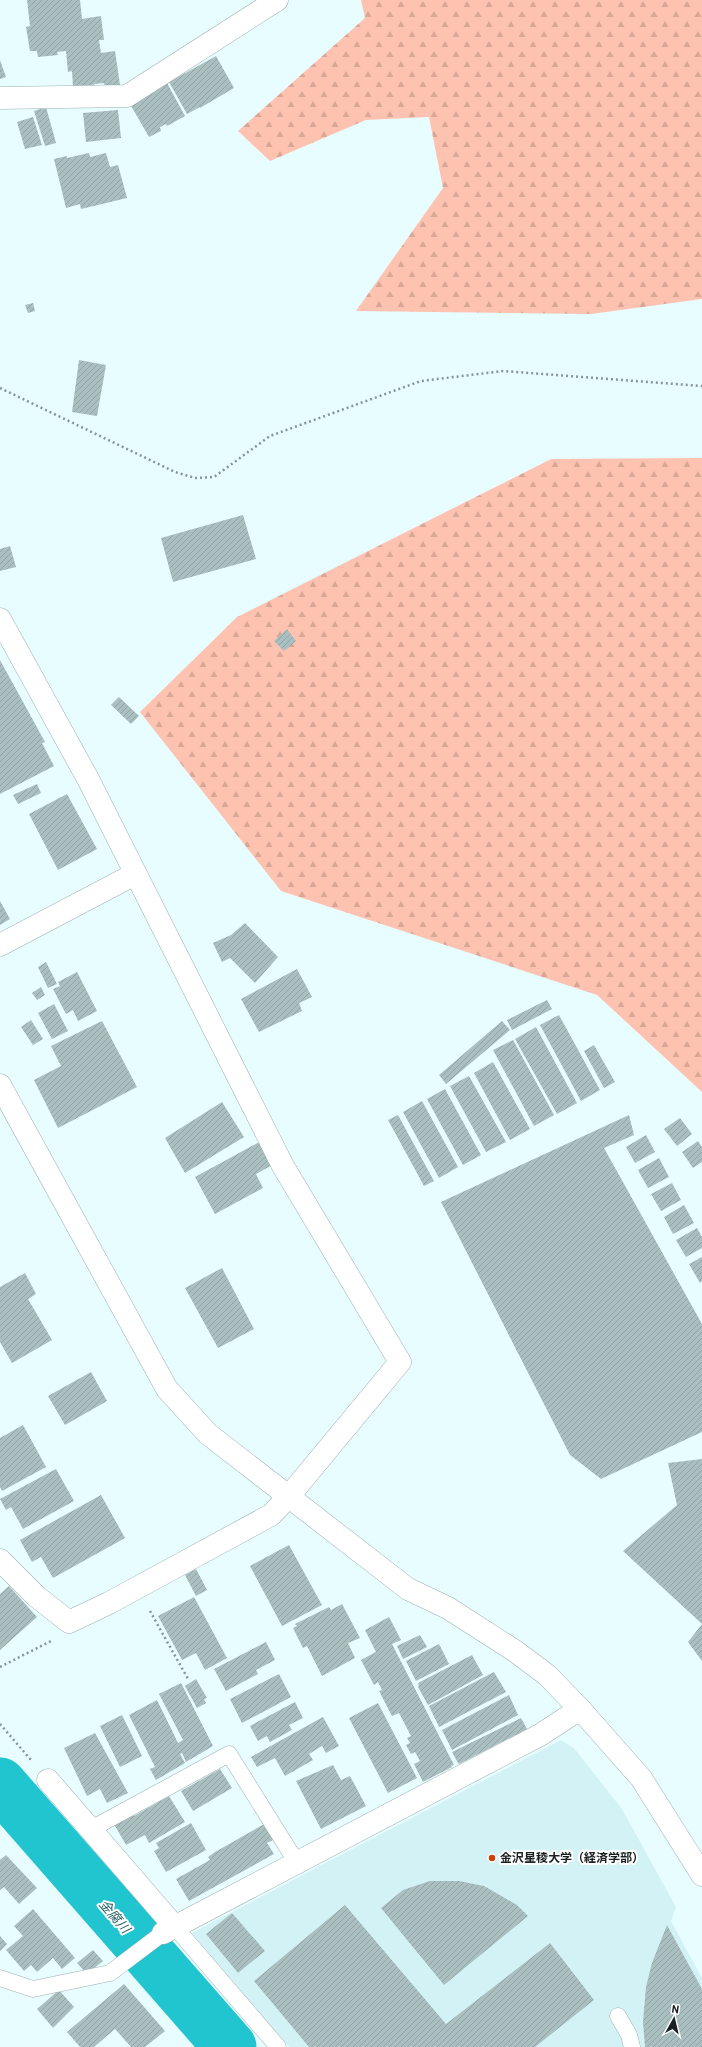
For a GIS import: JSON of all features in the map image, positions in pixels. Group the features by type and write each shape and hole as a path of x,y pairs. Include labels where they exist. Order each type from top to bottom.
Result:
{"street":[{"path":"0,98 127,96 276,0"},
{"path":"0,619 88,779 283,1166 400,1362 289,1496 271,1515 137,1588 69,1622 36,1596 0,1560"},
{"path":"0,945 135,874"},
{"path":"0,1085 167,1389 208,1434 408,1589 448,1608 547,1675 580,1708 641,1778 702,1875"},
{"path":"48,1780 91,1829 169,1930 540,1735 580,1708"}],"lane":[{"path":"91,1829 229,1754 298,1863"},
{"path":"0,1978 33,1989 110,1973 169,1930 278,2047"},
{"path":"618,2016 629,2035 632,2047"}],"path":[{"path":"0,388 175,472 195,478 214,477 270,436 421,381 503,372 702,386"},
{"path":"137,1588 188,1679"},
{"path":"0,1667 66,1633 69,1622"},
{"path":"0,1724 48,1780"}],"shaded area":[{"name":"金沢星稜大学（経済学部）","path":"561,1740 574,1748 622,1809 676,1907 671,1921 702,1978 702,2047 289,2047 192,1933"}],"green space":[{"path":"361,0 702,0 702,299 591,314 356,311 443,188 429,117 366,120 270,161 238,131 365,18"},
{"path":"702,458 702,1092 597,995 281,891 140,712 237,617 551,459"}],"building":[{"path":"27,0 80,0 82,19 101,16 104,40 99,40 101,53 115,51 120,85 105,88 104,83 94,84 95,87 73,87 72,71 68,72 66,51 57,52 58,55 38,57 37,51 30,51 26,27 30,26"},
{"path":"216,56 234,88 187,114 169,82"},
{"path":"0,60 6,77 0,79"},
{"path":"167,83 185,116 167,126 166,124 160,127 161,131 149,137 130,104"},
{"path":"46,107 56,143 45,146 34,111"},
{"path":"118,110 121,138 86,142 83,113"},
{"path":"33,117 42,145 25,149 17,122"},
{"path":"89,153 90,157 106,153 110,167 118,165 127,198 81,209 80,204 66,208 54,159 67,156 67,158"},
{"path":"33,303 35,311 28,313 25,305"},
{"path":"79,360 106,365 97,416 72,412"},
{"path":"243,515 256,559 173,582 161,538"},
{"path":"10,546 16,567 0,571 0,549"},
{"path":"287,629 296,641 284,651 274,641"},
{"path":"0,660 45,742 42,743 54,766 0,794"},
{"path":"119,697 139,716 131,724 111,705"},
{"path":"37,784 41,793 18,804 13,795"},
{"path":"67,794 97,849 58,870 29,814"},
{"path":"0,901 10,919 0,925"},
{"path":"245,923 278,957 255,983 230,958 222,962 213,943 231,935"},
{"path":"46,962 57,984 48,988 38,967"},
{"path":"297,969 312,997 299,1003 302,1011 259,1032 241,999"},
{"path":"77,972 97,1011 78,1021 73,1010 66,1014 53,989 60,986 58,982"},
{"path":"41,987 45,995 37,1000 32,993"},
{"path":"547,1000 552,1009 512,1030 507,1020"},
{"path":"54,1004 68,1031 52,1039 38,1013"},
{"path":"559,1015 600,1090 581,1101 540,1025"},
{"path":"31,1020 43,1039 33,1045 21,1027"},
{"path":"102,1021 137,1087 58,1128 34,1080 61,1066 51,1046"},
{"path":"502,1021 510,1030 446,1084 439,1075"},
{"path":"536,1027 577,1103 557,1114 515,1039"},
{"path":"513,1040 554,1115 534,1126 493,1050"},
{"path":"594,1045 615,1082 604,1088 584,1051"},
{"path":"493,1062 530,1129 510,1140 474,1073"},
{"path":"469,1076 506,1142 486,1152 450,1086"},
{"path":"445,1089 481,1155 463,1165 427,1099"},
{"path":"422,1101 458,1167 439,1178 403,1112"},
{"path":"222,1102 244,1137 185,1173 165,1138"},
{"path":"398,1115 434,1181 424,1186 388,1120"},
{"path":"629,1115 634,1135 604,1148 702,1324 702,1432 601,1479 570,1455 441,1202"},
{"path":"680,1118 692,1134 677,1146 664,1129"},
{"path":"646,1135 655,1152 635,1163 626,1147"},
{"path":"263,1140 276,1163 256,1174 263,1188 215,1214 195,1177"},
{"path":"698,1141 702,1147 702,1162 693,1168 682,1152"},
{"path":"659,1158 669,1177 648,1188 638,1170"},
{"path":"672,1183 681,1200 661,1211 651,1194"},
{"path":"684,1205 694,1223 673,1234 664,1217"},
{"path":"697,1228 702,1237 702,1248 686,1257 676,1240"},
{"path":"702,1257 702,1281 700,1283 689,1264"},
{"path":"222,1268 254,1329 218,1348 185,1288"},
{"path":"25,1273 36,1294 28,1299 52,1340 12,1363 0,1342 0,1287"},
{"path":"91,1372 107,1401 65,1425 48,1396"},
{"path":"23,1425 46,1467 2,1491 0,1487 0,1438"},
{"path":"702,1459 702,1624 623,1551 677,1505 668,1463"},
{"path":"56,1469 74,1501 23,1529 11,1507 6,1510 0,1499"},
{"path":"101,1495 125,1538 53,1578 41,1557 32,1562 20,1540"},
{"path":"289,1545 322,1605 282,1626 250,1566"},
{"path":"196,1569 207,1590 196,1596 185,1575"},
{"path":"9,1586 37,1617 0,1650 0,1594"},
{"path":"194,1597 227,1658 205,1670 196,1653 182,1660 158,1616"},
{"path":"342,1604 360,1638 348,1643 355,1658 322,1676 307,1646 303,1648 293,1628 297,1626 295,1624 329,1607 331,1610"},
{"path":"389,1617 401,1640 392,1644 454,1765 423,1782 414,1764 420,1761 415,1752 411,1754 406,1745 410,1743 407,1738 411,1736 399,1713 392,1716 379,1691 382,1690 378,1682 374,1685 361,1660 376,1652 365,1630"},
{"path":"702,1624 702,1661 688,1642"},
{"path":"420,1635 427,1647 403,1659 397,1646"},
{"path":"266,1642 275,1660 256,1670 258,1674 226,1691 214,1669"},
{"path":"439,1644 449,1664 416,1681 406,1661"},
{"path":"472,1655 483,1675 428,1705 418,1687 418,1683"},
{"path":"494,1672 506,1692 439,1727 429,1706"},
{"path":"279,1674 291,1697 242,1723 230,1699"},
{"path":"196,1679 207,1698 204,1699 206,1703 197,1708 185,1686"},
{"path":"181,1683 213,1746 186,1762 182,1753 180,1754 185,1763 156,1780 150,1769 155,1767 129,1715 157,1700 178,1743 183,1740 159,1694"},
{"path":"509,1695 518,1715 452,1750 442,1730"},
{"path":"295,1702 303,1718 289,1725 292,1730 270,1742 267,1736 258,1741 250,1726"},
{"path":"378,1703 417,1778 388,1793 349,1718"},
{"path":"122,1715 142,1756 120,1767 100,1726"},
{"path":"323,1717 339,1746 326,1753 322,1746 309,1754 313,1760 285,1776 275,1758 257,1767 251,1757"},
{"path":"521,1718 527,1729 459,1764 458,1763 452,1752"},
{"path":"95,1733 128,1793 107,1803 100,1789 87,1796 64,1748"},
{"path":"333,1765 341,1780 350,1776 366,1806 321,1829 296,1781"},
{"path":"220,1769 232,1788 193,1811 181,1791"},
{"path":"169,1796 185,1822 149,1843 145,1835 126,1845 114,1824 132,1813 134,1816"},
{"path":"191,1823 206,1850 166,1872 154,1851 159,1848 156,1843"},
{"path":"266,1823 275,1839 267,1843 274,1854 189,1901 176,1879 210,1860 208,1857 215,1852"},
{"path":"6,1855 37,1888 19,1904 4,1887 0,1890 0,1860"},
{"path":"430,1881 459,1881 484,1886 517,1905 528,1916 444,1985 381,1908 403,1890"},
{"path":"345,1905 446,2024 550,1943 594,2000 535,2047 309,2047 254,1981"},
{"path":"33,1909 75,1958 62,1969 53,1958 37,1972 31,1965 24,1971 6,1950 23,1936 14,1926"},
{"path":"232,1913 265,1951 238,1973 206,1934"},
{"path":"667,1925 702,1989 702,2047 645,2047 643,2022 646,1987 652,1963"},
{"path":"0,1936 7,1944 0,1951"},
{"path":"93,1950 103,1961 87,1974 77,1963"},
{"path":"124,1984 165,2031 145,2047 131,2047 115,2029 94,2047 80,2047 67,2032"},
{"path":"59,1990 74,2007 53,2028 37,2009"}],"waterway":[{"name":"金腐川","path":"0,1784 230,2047"}],"place":[{"name":"金沢星稜大学（経済学部）","path":"492,1858"}]}
